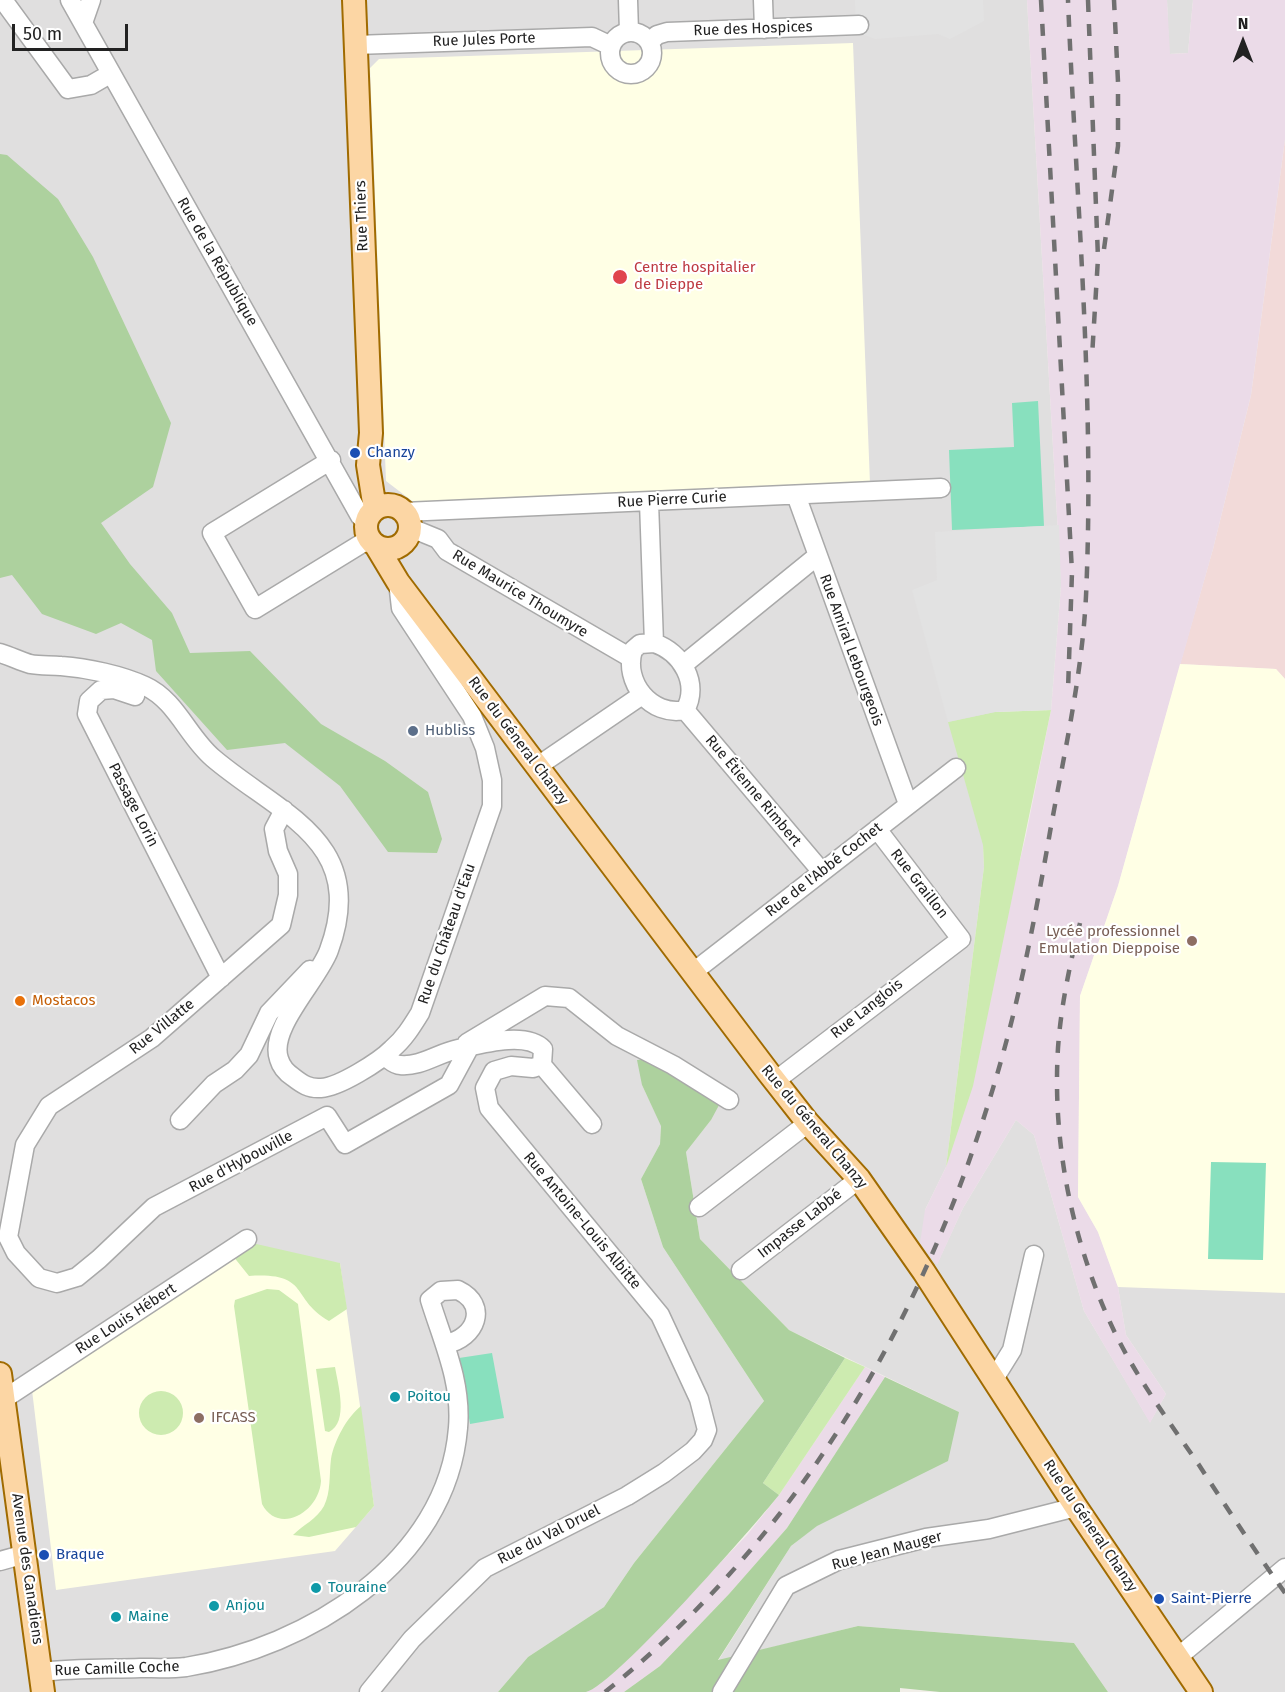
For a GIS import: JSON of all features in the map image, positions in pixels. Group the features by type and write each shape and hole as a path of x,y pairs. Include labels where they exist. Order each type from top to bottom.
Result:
{"main road":[{"name":"Rue Thiers","path":"354,0 371,433 368,465 387,526"},
{"path":"387,526 398,582"},
{"name":"Rue du Géneral Chanzy","path":"398,582 808,1124 859,1179 924,1272 1076,1507 1201,1692"},
{"name":"Avenue des Canadiens","path":"0,1374 42,1682"}],"street":[{"path":"3,0 68,89 91,85 110,74"},
{"name":"Rue de la République","path":"69,0 331,460 360,516 387,526"},
{"path":"83,23 91,0"},
{"path":"628,0 629,32"},
{"path":"763,0 764,29"},
{"name":"Rue des Hospices","path":"650,42 657,35 667,32 859,25"},
{"path":"629,32 641,34 650,42 652,61 645,70 635,74 624,73 615,67 610,57 611,46 618,36 629,32"},
{"name":"Rue Jules Porte","path":"355,45 592,37 611,46"},
{"path":"331,460 212,533 255,609 387,526"},
{"name":"Rue Pierre Curie","path":"387,526 649,502 941,488"},
{"name":"Rue Amiral Lebourgeois","path":"796,495 816,557 908,804"},
{"path":"649,502 654,643"},
{"name":"Rue Maurice Thoumyre","path":"387,526 438,539 447,551 631,658"},
{"path":"683,665 816,557"},
{"name":"Rue du Château d'Eau","path":"0,653 31,664 63,666 114,676 145,686 161,696 212,758 302,822 332,860 339,910 329,952 289,1017 279,1041 278,1059 288,1073 304,1086 322,1088 344,1080 384,1056 406,1034 420,1013 492,806 492,780 485,748 472,716 401,608 398,582"},
{"path":"654,643 672,653 683,665 690,683 691,699 685,711 665,711 653,706 642,695 631,669 631,658 633,650 640,644 654,643"},
{"name":"Passage Lorin","path":"161,696 152,701 114,689 101,690 89,701 87,714 221,978"},
{"path":"538,766 642,695"},
{"name":"Rue Étienne Rimbert","path":"685,711 822,872"},
{"name":"Rue de l'Abbé Cochet","path":"692,973 956,768"},
{"name":"Rue Villatte","path":"4,1237 25,1145 50,1106 152,1038 281,925 288,895 288,874 278,851 274,829 284,810"},
{"name":"Rue Graillon","path":"877,829 961,939"},
{"name":"Rue Langlois","path":"775,1081 961,939"},
{"path":"180,1120 214,1084 235,1070 249,1055 269,1014 286,993 329,952"},
{"path":"463,1048 545,996 569,998 617,1036 673,1065 729,1100"},
{"path":"384,1056 397,1065 415,1065 463,1048 510,1039 528,1039 543,1049 542,1065 592,1124"},
{"name":"Rue d'Hybouville","path":"4,1237 39,1278 57,1283 76,1277 99,1259 154,1207 327,1116 345,1144 449,1085 463,1048"},
{"name":"Rue Antoine-Louis Albitte","path":"542,1065 533,1068 511,1066 494,1071 485,1088 489,1108 660,1315 669,1330 705,1417"},
{"path":"699,1207 808,1124"},
{"name":"Impasse Labbé","path":"741,1270 859,1179"},
{"name":"Rue Louis Hébert","path":"4,1399 247,1239"},
{"path":"994,1379 1012,1350 1034,1255"},
{"name":"Rue Camille Coche","path":"42,1682 183,1668 238,1656 305,1630 377,1581 412,1543 437,1502 451,1464 458,1427 454,1374 447,1344"},
{"name":"Rue du Val Druel","path":"369,1692 412,1639 485,1568 627,1496 664,1473 693,1452 703,1440 707,1430 705,1417"},
{"name":"Rue Jean Mauger","path":"722,1692 786,1586 839,1560 926,1538 989,1529 1076,1507"},
{"path":"0,1561 25,1554"},
{"path":"1178,1657 1285,1568"}],"shaded area":[{"path":"0,0 1027,0 1061,585 995,712 983,845 984,867 946,1167 925,1210 937,1264 963,1208 1016,1120 1034,1135 1084,1311 1150,1422 1166,1394 1126,1335 1118,1287 1180,664 1285,679 1285,1692 1108,1692 1074,1643 858,1626 718,1661 791,1546 959,1412 789,1330 700,1239 686,1152 711,1120 642,1085 661,1125 660,1144 641,1179 663,1247 764,1401 634,1563 604,1607 528,1657 498,1692 0,1692"},
{"path":"855,0 983,0 984,21 950,39 938,34 875,39 856,32"},
{"path":"1027,0 1167,0 1170,54 1188,53 1193,0 1285,0 1285,139 1251,395 1213,549 1118,886 1080,996 1078,1197 1098,1232 1118,1287 1126,1335 1166,1394 1150,1423 1084,1311 1034,1135 1016,1120 963,1208 937,1265 920,1243 925,1210 946,1167 1026,835 1051,710 1061,585"},
{"path":"1167,0 1193,0 1188,53 1169,54"},
{"name":"Centre hospitalier de Dieppe","path":"853,43 870,484 416,504 386,481 370,68 379,59"},
{"path":"1285,139 1285,679 1276,669 1180,664 1213,549 1251,395"},
{"path":"1059,525 1061,585 1051,710 995,712 948,722 912,590 937,580 935,532"},
{"name":"Lycée professionnel Emulation Dieppoise","path":"1180,664 1276,669 1285,679 1285,1293 1118,1287 1098,1232 1078,1197 1080,996 1118,886"},
{"name":"IFCASS","path":"233,1256 340,1263 374,1506 335,1551 56,1590 32,1390"},
{"path":"865,1367 885,1377 787,1528 729,1594 660,1666 624,1692 587,1692 618,1669 747,1535 779,1495"}],"green space":[{"path":"0,154 7,155 58,199 93,257 171,423 153,487 101,523 130,564 172,613 190,653 250,651 321,724 385,761 428,792 442,839 437,853 388,852 340,786 285,743 227,750 156,671 152,640 121,623 96,634 42,614 12,575 0,578"},
{"path":"1038,401 1044,526 952,530 949,450 1014,447 1012,403"},
{"path":"1051,710 973,1086 946,1167 984,867 983,845 948,722 995,712"},
{"path":"672,1056 725,1094 711,1120 686,1152 700,1239 789,1330 845,1358 763,1483 779,1495 684,1603 624,1663 601,1683 586,1692 498,1692 528,1657 604,1607 634,1563 764,1401 663,1247 641,1179 660,1144 661,1126 642,1085 637,1060"},
{"path":"1211,1162 1266,1163 1263,1260 1208,1259"},
{"path":"252,1243 340,1263 347,1309 329,1321 317,1313 291,1283 282,1278 249,1276 233,1256"},
{"path":"267,1289 279,1290 298,1304 321,1481 319,1492 306,1511 287,1519 278,1518 269,1513 262,1504 234,1306 235,1300"},
{"path":"492,1353 504,1418 470,1424 459,1358"},
{"path":"845,1358 865,1367 779,1495 763,1483"},
{"path":"335,1367 341,1403 339,1420 329,1432 325,1431 316,1369"},
{"path":"885,1377 959,1412 948,1461 817,1526 791,1546 718,1660 858,1626 1074,1643 1108,1692 940,1692 900,1688 900,1692 624,1692 660,1666 729,1594 787,1528"},
{"path":"161,1391 169,1392 177,1397 182,1405 182,1421 177,1429 169,1434 161,1435 153,1434 145,1429 140,1421 139,1413 140,1405 145,1397 153,1392"},
{"path":"361,1406 374,1506 356,1527 309,1537 293,1535 314,1518 324,1506 328,1495 331,1459 335,1445 346,1423"}],"railway":[{"path":"1041,0 1072,572 1068,690"},
{"path":"605,1692 679,1627 745,1556 805,1479 858,1398 905,1313 945,1224 979,1132 1007,1039 1031,936 1072,715 1081,656 1086,596 1088,521 1086,372 1068,0"},
{"path":"1088,0 1098,258 1092,357"},
{"path":"1104,249 1118,146 1114,0"},
{"path":"1080,923 1061,1016 1057,1085 1062,1158 1077,1231 1101,1301 1135,1369 1285,1593"}],"place":[{"name":"Centre hospitalier de Dieppe","path":"620,277"},
{"name":"Chanzy","path":"355,453"},
{"name":"Hubliss","path":"413,731"},
{"name":"Lycée professionnel Emulation Dieppoise","path":"1192,941"},
{"name":"Mostacos","path":"20,1001"},
{"name":"Poitou","path":"395,1397"},
{"name":"IFCASS","path":"199,1418"},
{"name":"Braque","path":"44,1555"},
{"name":"Touraine","path":"316,1588"},
{"name":"Saint-Pierre","path":"1159,1599"},
{"name":"Anjou","path":"214,1606"},
{"name":"Maine","path":"116,1617"}]}
